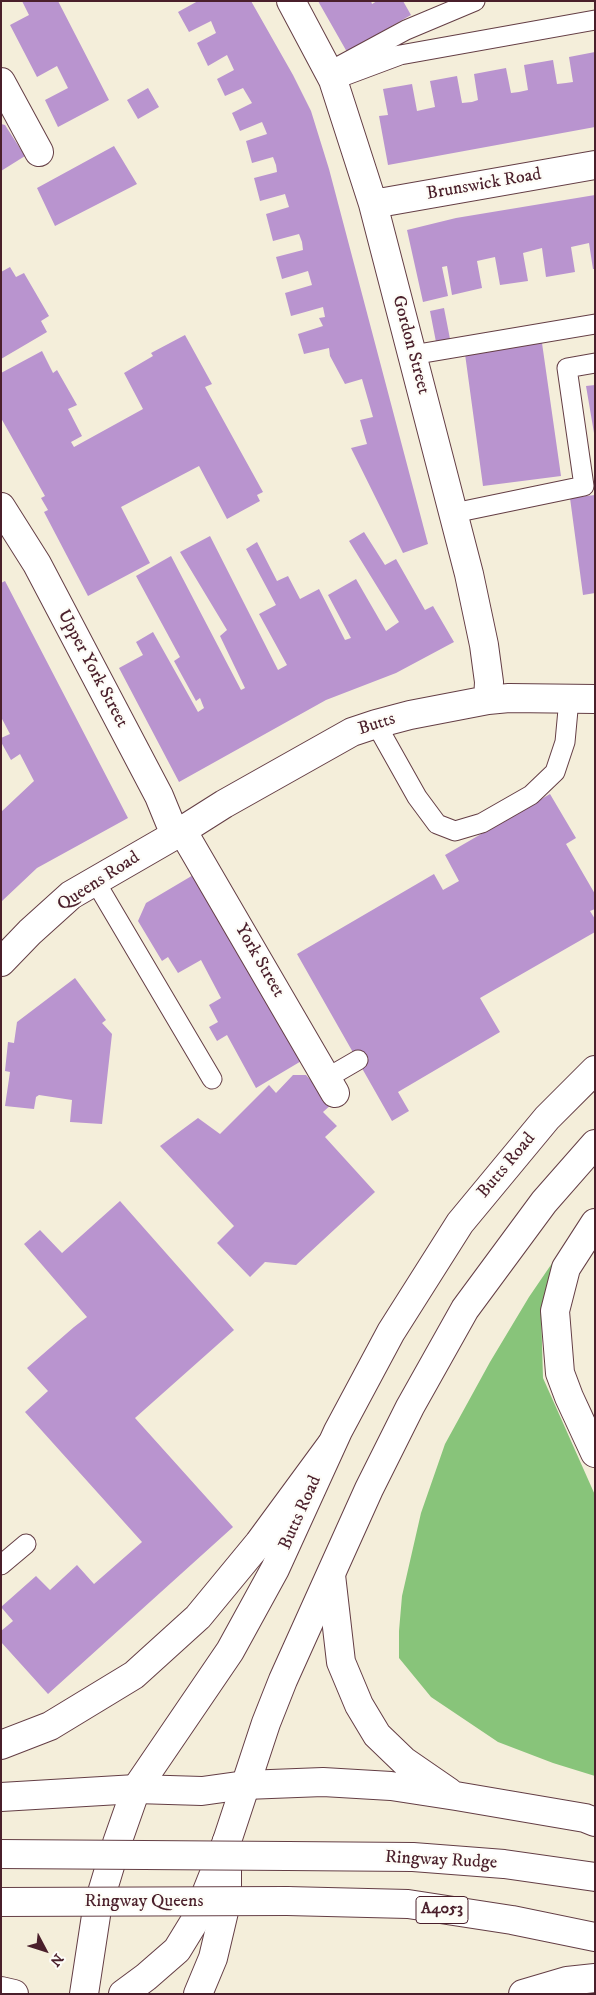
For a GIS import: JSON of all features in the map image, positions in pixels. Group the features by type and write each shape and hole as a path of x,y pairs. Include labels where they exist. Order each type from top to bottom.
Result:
{"main road":[{"name":"Gordon Street","path":"291,1 330,76 374,204 454,513 484,645 489,682 488,700"},
{"path":"1,82 39,152"},
{"name":"Brunswick Road","path":"374,204 595,165"},
{"name":"Upper York Street","path":"1,507 37,564 179,832"},
{"name":"Butts","path":"179,832 224,804 352,732 376,724 488,700 509,698 582,699"},
{"name":"Queens Road","path":"1,962 30,932 71,896 179,832"},
{"name":"York Street","path":"179,832 331,1085"},
{"name":"Butts Road","path":"84,1994 97,1909 136,1789 230,1651 275,1569 331,1445 391,1332 460,1223 547,1118 595,1070"},
{"path":"123,1994 177,1950 196,1919 227,1841 266,1723 283,1680 369,1489 410,1407 465,1310 544,1202 595,1144"},
{"path":"595,1223 566,1268 556,1311 560,1373 595,1453"},
{"path":"1,1745 50,1726 134,1675 198,1617 259,1543 331,1445"},
{"path":"331,1575 342,1662 359,1705 378,1735 404,1761 456,1796"},
{"path":"1,1797 136,1789 202,1791 245,1785 323,1782 390,1786 585,1818 595,1822"},
{"path":"198,1994 213,1958 226,1899 227,1841"},
{"name":"Ringway Rudge","path":"1,1854 412,1857 504,1864 595,1877"},
{"name":"Ringway Queens","path":"1,1902 287,1901 408,1904 512,1920 595,1937"},
{"path":"523,1994 567,1981 595,1978"},
{"path":"1,1991 14,1994"}],"lane":[{"path":"330,76 406,30 475,1"},
{"path":"330,76 400,56 595,20"},
{"path":"412,355 595,324"},
{"path":"454,513 584,486 567,368 595,363"},
{"path":"376,724 417,797 437,824 455,831 482,823 530,795 556,772 565,742 582,699"},
{"path":"95,881 212,1079"},
{"path":"331,1085 358,1060"},
{"path":"1,1565 26,1544"}],"green space":[{"path":"559,1253 541,1311 543,1378 595,1495 595,1776 553,1763 498,1742 431,1697 399,1658 402,1596 421,1513 445,1444 490,1362 529,1297"}],"building":[{"path":"22,1 58,1 109,100 58,127 45,100 68,88 57,66 37,77 10,25 29,15"},
{"path":"198,1 251,1 311,111 329,169 428,544 403,553 351,448 367,444 360,420 373,417 362,379 345,384 330,356 329,348 304,354 298,334 323,326 319,318 325,317 323,307 291,316 285,293 312,285 308,271 282,279 276,257 303,250 302,242 299,234 273,241 266,214 289,207 285,194 260,201 254,178 277,172 276,165 273,157 252,163 246,141 267,134 262,122 240,131 232,113 252,103 243,88 225,96 217,79 234,70 227,55 208,66 197,43 216,33 211,21 189,32 178,12"},
{"path":"318,1 371,1 372,4 377,1 403,1 411,15 347,52"},
{"path":"595,52 595,127 388,165 379,116 388,115 383,89 412,84 417,111 435,107 430,81 457,76 462,103 472,102 478,100 474,74 506,68 511,93 519,92 528,90 524,65 553,60 557,84 573,82 569,57"},
{"path":"148,88 159,107 138,119 127,100"},
{"path":"1,124 5,125 25,156 1,171"},
{"path":"114,146 137,184 55,226 37,188"},
{"path":"595,195 595,269 593,269 589,243 571,247 575,272 546,277 542,248 523,253 528,281 500,285 495,257 477,261 482,288 452,295 447,266 442,267 448,296 423,302 407,230 456,218"},
{"path":"10,267 16,277 24,273 49,316 41,321 47,332 1,359 1,272"},
{"path":"444,308 450,339 436,342 430,311"},
{"path":"185,335 212,384 205,387 263,492 257,495 260,501 227,519 199,466 121,507 150,563 88,596 44,512 48,510 41,498 45,496 1,418 1,373 42,351 53,373 57,370 77,405 68,409 82,436 71,442 74,447 143,409 124,373 153,356 151,353"},
{"path":"542,343 561,476 483,486 465,354"},
{"path":"595,385 595,433 594,433 586,386"},
{"path":"595,495 595,593 583,595 570,498"},
{"path":"364,532 385,565 396,559 425,610 433,606 454,642 396,673 326,700 179,782 119,668 143,655 136,642 153,632 198,712 204,708 200,698 196,701 174,661 180,657 136,576 171,556 241,690 245,688 220,636 227,630 180,552 210,536 278,670 287,665 259,614 276,605 246,549 257,542 277,581 288,576 300,599 319,589 345,640 351,638 328,595 356,579 386,631 399,622 349,541"},
{"path":"5,581 128,818 37,868 1,902 1,812 34,781 20,754 11,760 1,742 1,738 10,734 1,717 1,583"},
{"path":"550,794 576,838 566,844 595,894 595,909 590,911 595,919 595,932 480,998 500,1032 398,1092 409,1111 392,1121 297,954 434,874 443,890 459,881 445,855"},
{"path":"200,871 303,1060 256,1088 227,1035 217,1041 209,1027 218,1022 209,1005 221,998 201,960 178,973 168,957 162,961 138,921 146,903"},
{"path":"75,978 106,1020 102,1023 112,1034 102,1124 70,1122 72,1100 39,1095 36,1097 34,1109 5,1106 10,1072 5,1071 8,1042 14,1043 17,1022"},
{"path":"293,1075 306,1075 332,1104 323,1112 337,1126 325,1137 375,1192 296,1265 265,1262 250,1277 217,1243 234,1226 160,1146 198,1118 220,1134 269,1085 276,1093"},
{"path":"120,1201 234,1330 135,1418 233,1527 48,1694 1,1642 1,1631 13,1621 1,1607 36,1576 50,1590 77,1565 94,1584 142,1542 25,1412 48,1391 27,1368 87,1317 24,1244 40,1230 62,1253"}]}
